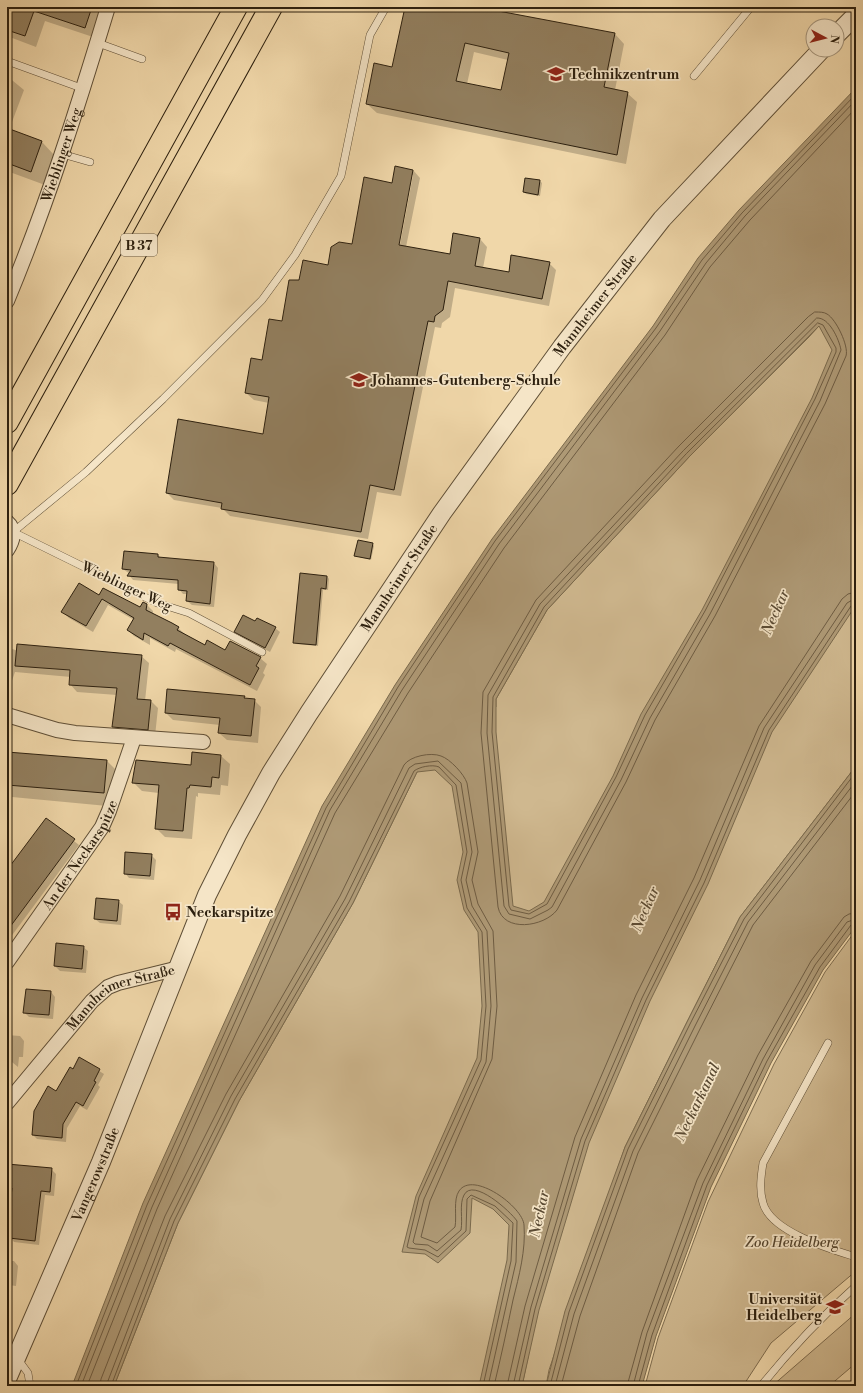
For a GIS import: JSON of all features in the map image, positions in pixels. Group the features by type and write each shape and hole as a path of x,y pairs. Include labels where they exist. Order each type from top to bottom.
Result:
{"highway":[{"name":"B 37","path":"7,422 236,7"},
{"name":"B 37","path":"7,484 271,7"}],"street":[{"name":"Wieblinger Weg","path":"7,301 25,258 84,90 108,7"},
{"path":"845,26 856,15"},
{"name":"Mannheimer Straße","path":"7,1104 12,1091 92,1001 108,987 118,983 179,968 207,895 237,835 271,773 309,712 442,513 562,347 662,219 813,58"},
{"path":"8,547 10,527"},
{"path":"7,715 69,732 203,742"},
{"name":"An der Neckarspitze","path":"7,962 102,827 134,738"},
{"name":"Vangerowstraße","path":"7,1379 101,1162 179,968"}],"lane":[{"path":"10,527 92,466 163,400 262,300 295,255 341,176 370,36 386,7"},
{"path":"694,76 751,7"},
{"path":"98,43 142,59"},
{"path":"7,61 84,90"},
{"path":"62,154 90,162"},
{"name":"Wieblinger Weg","path":"10,527 157,603 189,613 262,652"},
{"path":"828,1043 763,1163 761,1192 763,1204 776,1222 800,1237 856,1258"},
{"path":"761,1386 788,1353 856,1286"},
{"path":"16,1356 28,1373 30,1386"}],"green space":[{"path":"856,285 856,766 740,917 687,1022 625,1147 549,1370 546,1386 522,1386 528,1357 520,1386 114,1386 178,1223 239,1101 353,903 417,772 496,707 496,699 547,610 689,457 809,337"},
{"name":"Zoo Heidelberg","path":"856,930 856,1271 771,1343 743,1386 645,1386 658,1338 708,1202 774,1064 825,972"},
{"path":"856,1313 856,1363 829,1386 772,1386"}],"water":[{"name":"Neckar","path":"856,88 856,605 772,732 708,884 650,1001 589,1143 539,1310 522,1386 479,1386 507,1260 509,1225 493,1209 472,1198 470,1233 438,1263 425,1254 402,1252 416,1196 477,1058 482,1006 478,932 464,910 457,880 463,852 452,786 435,770 417,772 353,903 239,1101 178,1223 114,1386 72,1386 143,1203 322,806 395,685 492,539 653,326 698,258 739,210","holes":["819,326 832,350 812,398 702,610 641,714 613,776 544,902 529,911 513,906 496,732 496,699 547,610 689,457"]},
{"name":"Neckarkanal","path":"856,766 856,926 823,970 771,1063 711,1187 656,1336 642,1386 546,1386 565,1311 625,1147 687,1022 740,917"}],"building":[{"path":"7,7 92,7 85,28 34,11 25,36 7,30"},
{"name":"Technikzentrum","path":"405,7 477,7 615,33 604,87 628,92 617,155 366,104 374,63 392,67","holes":["465,43 509,53 501,90 456,81"]},
{"path":"7,128 42,141 31,172 7,163"},
{"path":"395,166 413,170 399,245 450,254 453,233 480,238 475,266 509,272 511,255 550,262 542,299 448,281 443,310 435,316 434,322 428,321 394,490 370,485 361,532 221,509 222,503 166,493 178,419 263,434 269,397 245,393 251,358 262,360 269,319 282,321 289,280 299,280 303,260 328,265 331,247 339,242 352,244 364,177 392,183"},
{"path":"525,178 540,180 538,195 523,192"},
{"path":"358,540 373,543 370,559 354,556"},
{"path":"124,551 158,554 158,557 214,562 210,604 186,601 187,591 178,590 178,580 127,576 131,570 122,569"},
{"path":"300,573 327,576 326,589 321,588 316,645 293,643"},
{"path":"79,583 99,595 103,588 140,607 143,602 147,604 146,610 179,627 177,630 205,645 207,640 225,650 230,641 261,657 256,666 259,668 250,685 170,643 168,646 144,633 143,640 127,630 134,618 102,599 86,626 61,612"},
{"path":"243,615 255,621 257,618 276,627 265,648 234,632"},
{"path":"17,644 142,655 137,699 151,700 148,730 112,727 117,688 69,685 70,670 15,666"},
{"path":"167,689 245,696 244,698 255,699 251,736 218,733 220,718 165,713"},
{"path":"7,752 107,760 104,793 7,785"},
{"path":"192,752 221,755 219,778 212,777 211,787 190,785 189,788 187,788 183,831 155,829 159,785 132,783 136,760 191,765"},
{"path":"46,818 75,839 7,931 7,870"},
{"path":"125,852 152,854 150,876 124,874"},
{"path":"96,898 119,900 117,921 94,919"},
{"path":"56,943 84,946 82,969 54,966"},
{"path":"26,989 51,991 49,1015 23,1013"},
{"path":"79,1057 100,1069 94,1081 96,1082 83,1106 76,1102 63,1124 62,1138 32,1135 34,1111 48,1086 56,1091 70,1067 73,1069"},
{"path":"7,1164 52,1168 50,1192 41,1191 35,1241 9,1238 11,1224 8,1223 12,1188 7,1188"}],"place":[{"name":"Technikzentrum","path":"556,74"},
{"name":"Johannes-Gutenberg-Schule","path":"359,380"},
{"name":"Neckarspitze","path":"173,912"},
{"name":"Universität Heidelberg","path":"835,1307"}]}
